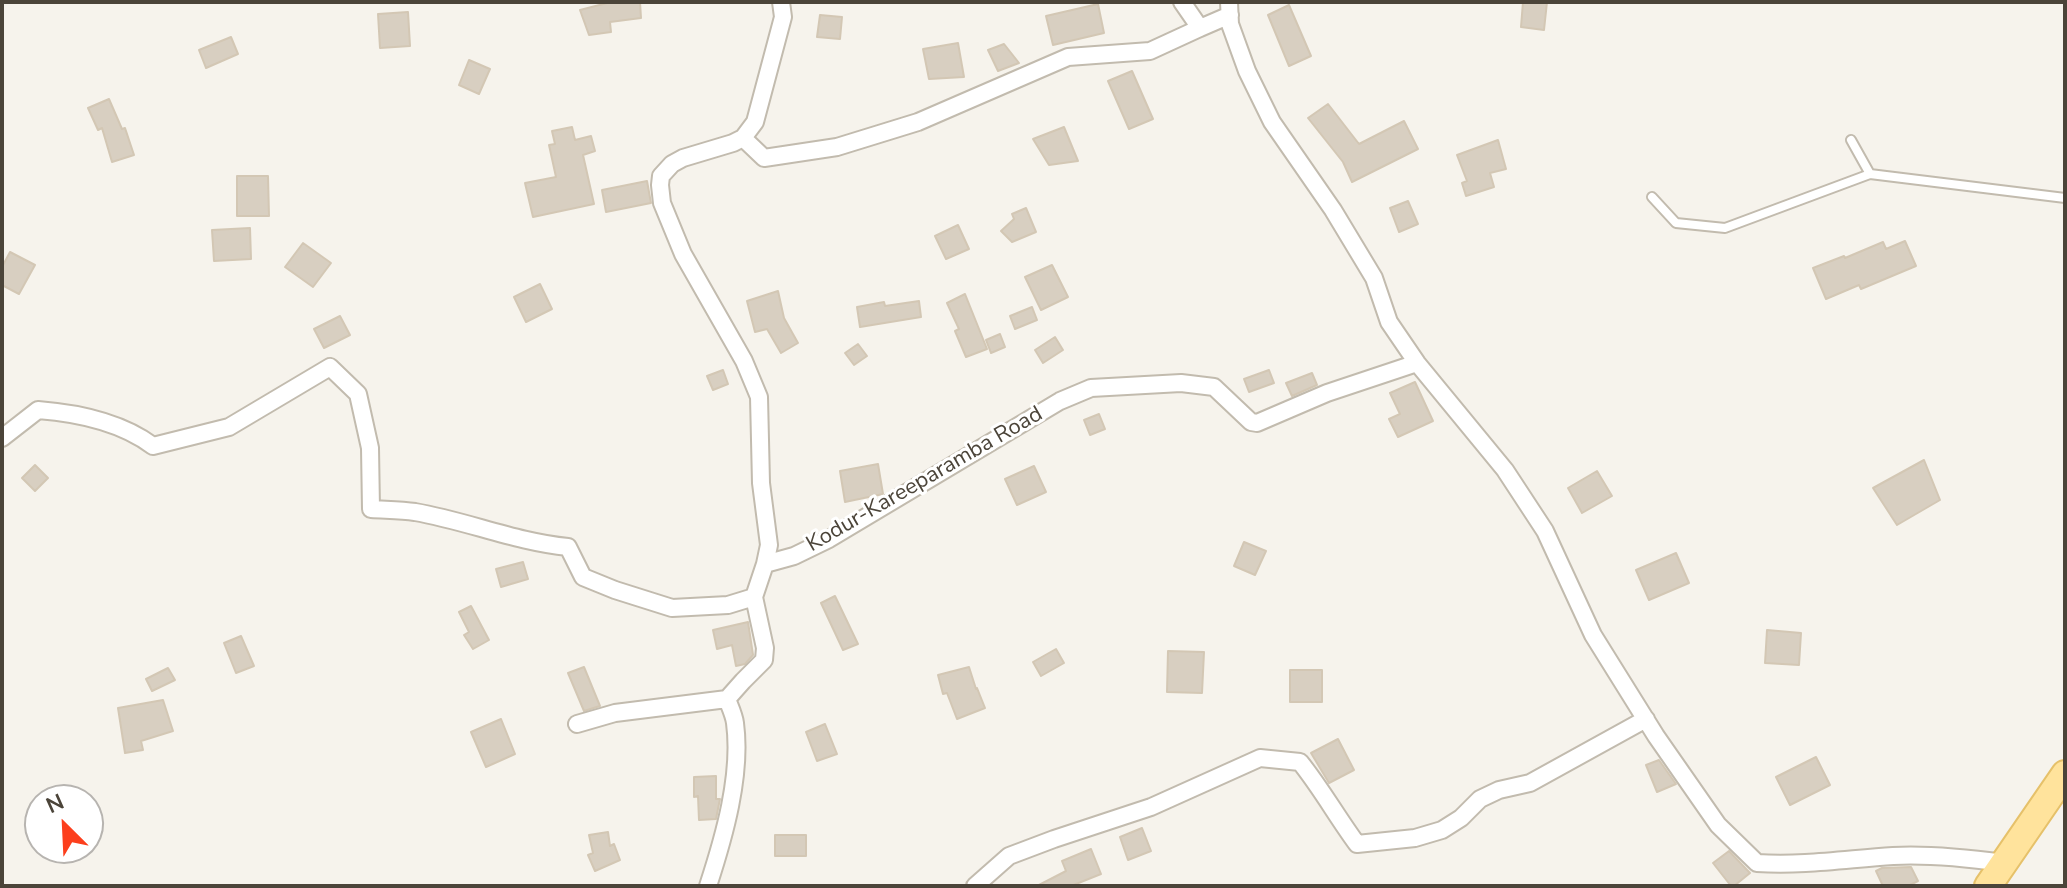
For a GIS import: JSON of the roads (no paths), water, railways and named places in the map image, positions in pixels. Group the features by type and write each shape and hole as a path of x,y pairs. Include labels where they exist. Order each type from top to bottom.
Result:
{"main road":[{"path":"1988,886 2065,774"}],"street":[{"path":"577,724 615,713 727,699 764,660 765,648 754,597 769,545 761,483 759,397 744,361 683,254 662,203 660,185 661,176 672,164 743,138 755,122 783,17 781,2"},
{"path":"1182,2 1200,28"},
{"path":"743,138 764,158 837,147 918,122 1068,57 1150,51 1200,28 1229,8"},
{"path":"1229,8 1230,24 1247,71 1272,122 1333,210 1374,278 1389,322 1417,363 1513,482 1545,531 1593,635 1718,825 1757,863 1785,865 1896,856 1953,856 2004,863"},
{"name":"Kodur-Kareeparamba Road","path":"765,564 794,556 829,539 1060,401 1091,388 1181,383 1214,387 1251,422 1257,423 1327,393 1417,363"},
{"path":"2,438 38,410 72,413 136,434 153,446 229,427 330,367 358,394 370,448 371,509 414,512 538,544 568,547 583,577 672,608 728,605 754,597"},
{"path":"708,886 721,844 736,762 735,721 727,699"},
{"path":"975,886 1009,856 1151,807 1260,758 1300,762 1357,844 1415,838 1442,830 1461,818 1480,799 1499,790 1530,783 1646,719"}],"lane":[{"path":"1851,140 1870,174"},
{"path":"1652,197 1676,223 1725,228 1870,174 2065,198"}]}
